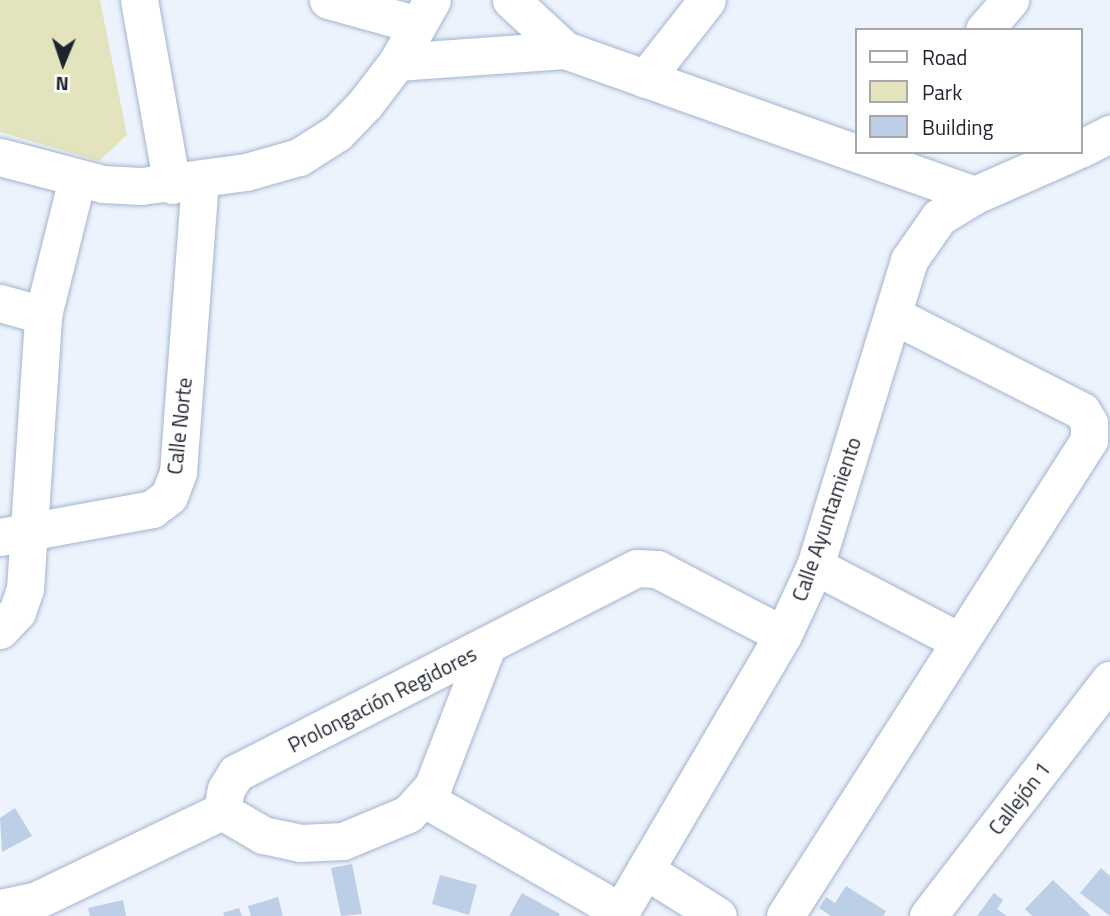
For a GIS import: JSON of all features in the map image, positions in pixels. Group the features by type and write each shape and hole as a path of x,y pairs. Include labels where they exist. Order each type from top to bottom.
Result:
{"street":[{"name":"Calle Norte","path":"14,536 152,509 169,496 178,472 186,183 139,0"},
{"path":"0,157 103,184 186,183 299,157 337,133 397,62 425,12 328,0"},
{"path":"512,0 565,50 855,149"},
{"path":"645,79 707,0"},
{"path":"986,28 1010,0"},
{"path":"397,62 565,50"},
{"path":"1082,148 1110,134"},
{"name":"Calle Ayuntamiento","path":"619,914 783,635 815,566 909,260 939,217 975,195 1068,154"},
{"path":"872,155 975,195"},
{"path":"0,630 18,612 25,590 14,536 43,315 77,178"},
{"path":"0,303 43,315"},
{"path":"785,916 1088,440 1089,423 1082,411 893,315"},
{"path":"815,566 959,642"},
{"name":"Prolongación Regidores","path":"222,811 226,789 236,773 637,568 657,569 783,635"},
{"path":"0,908 37,900 222,811 263,835 300,843 332,841 408,814 423,798 444,763 487,646"},
{"name":"Callejón 1","path":"928,916 1110,680"},
{"path":"423,798 619,914"},
{"path":"645,870 718,916"}],"green space":[{"path":"0,0 100,0 127,135 99,161 0,132"}],"building":[{"path":"15,808 32,836 2,852 0,818"},
{"path":"352,864 362,914 341,916 331,868"},
{"path":"1101,868 1110,876 1110,916 1080,893"},
{"path":"440,875 477,885 469,915 432,904"},
{"path":"1053,880 1091,916 1032,916 1025,909"},
{"path":"846,886 886,911 883,916 831,916 819,908 826,897 835,903"},
{"path":"522,893 560,914 559,916 509,916"},
{"path":"994,893 1003,900 997,909 1007,916 977,916"},
{"path":"278,897 283,916 251,916 248,906"},
{"path":"123,900 126,916 90,916 88,908"},
{"path":"239,908 242,916 224,916 223,913"}]}
